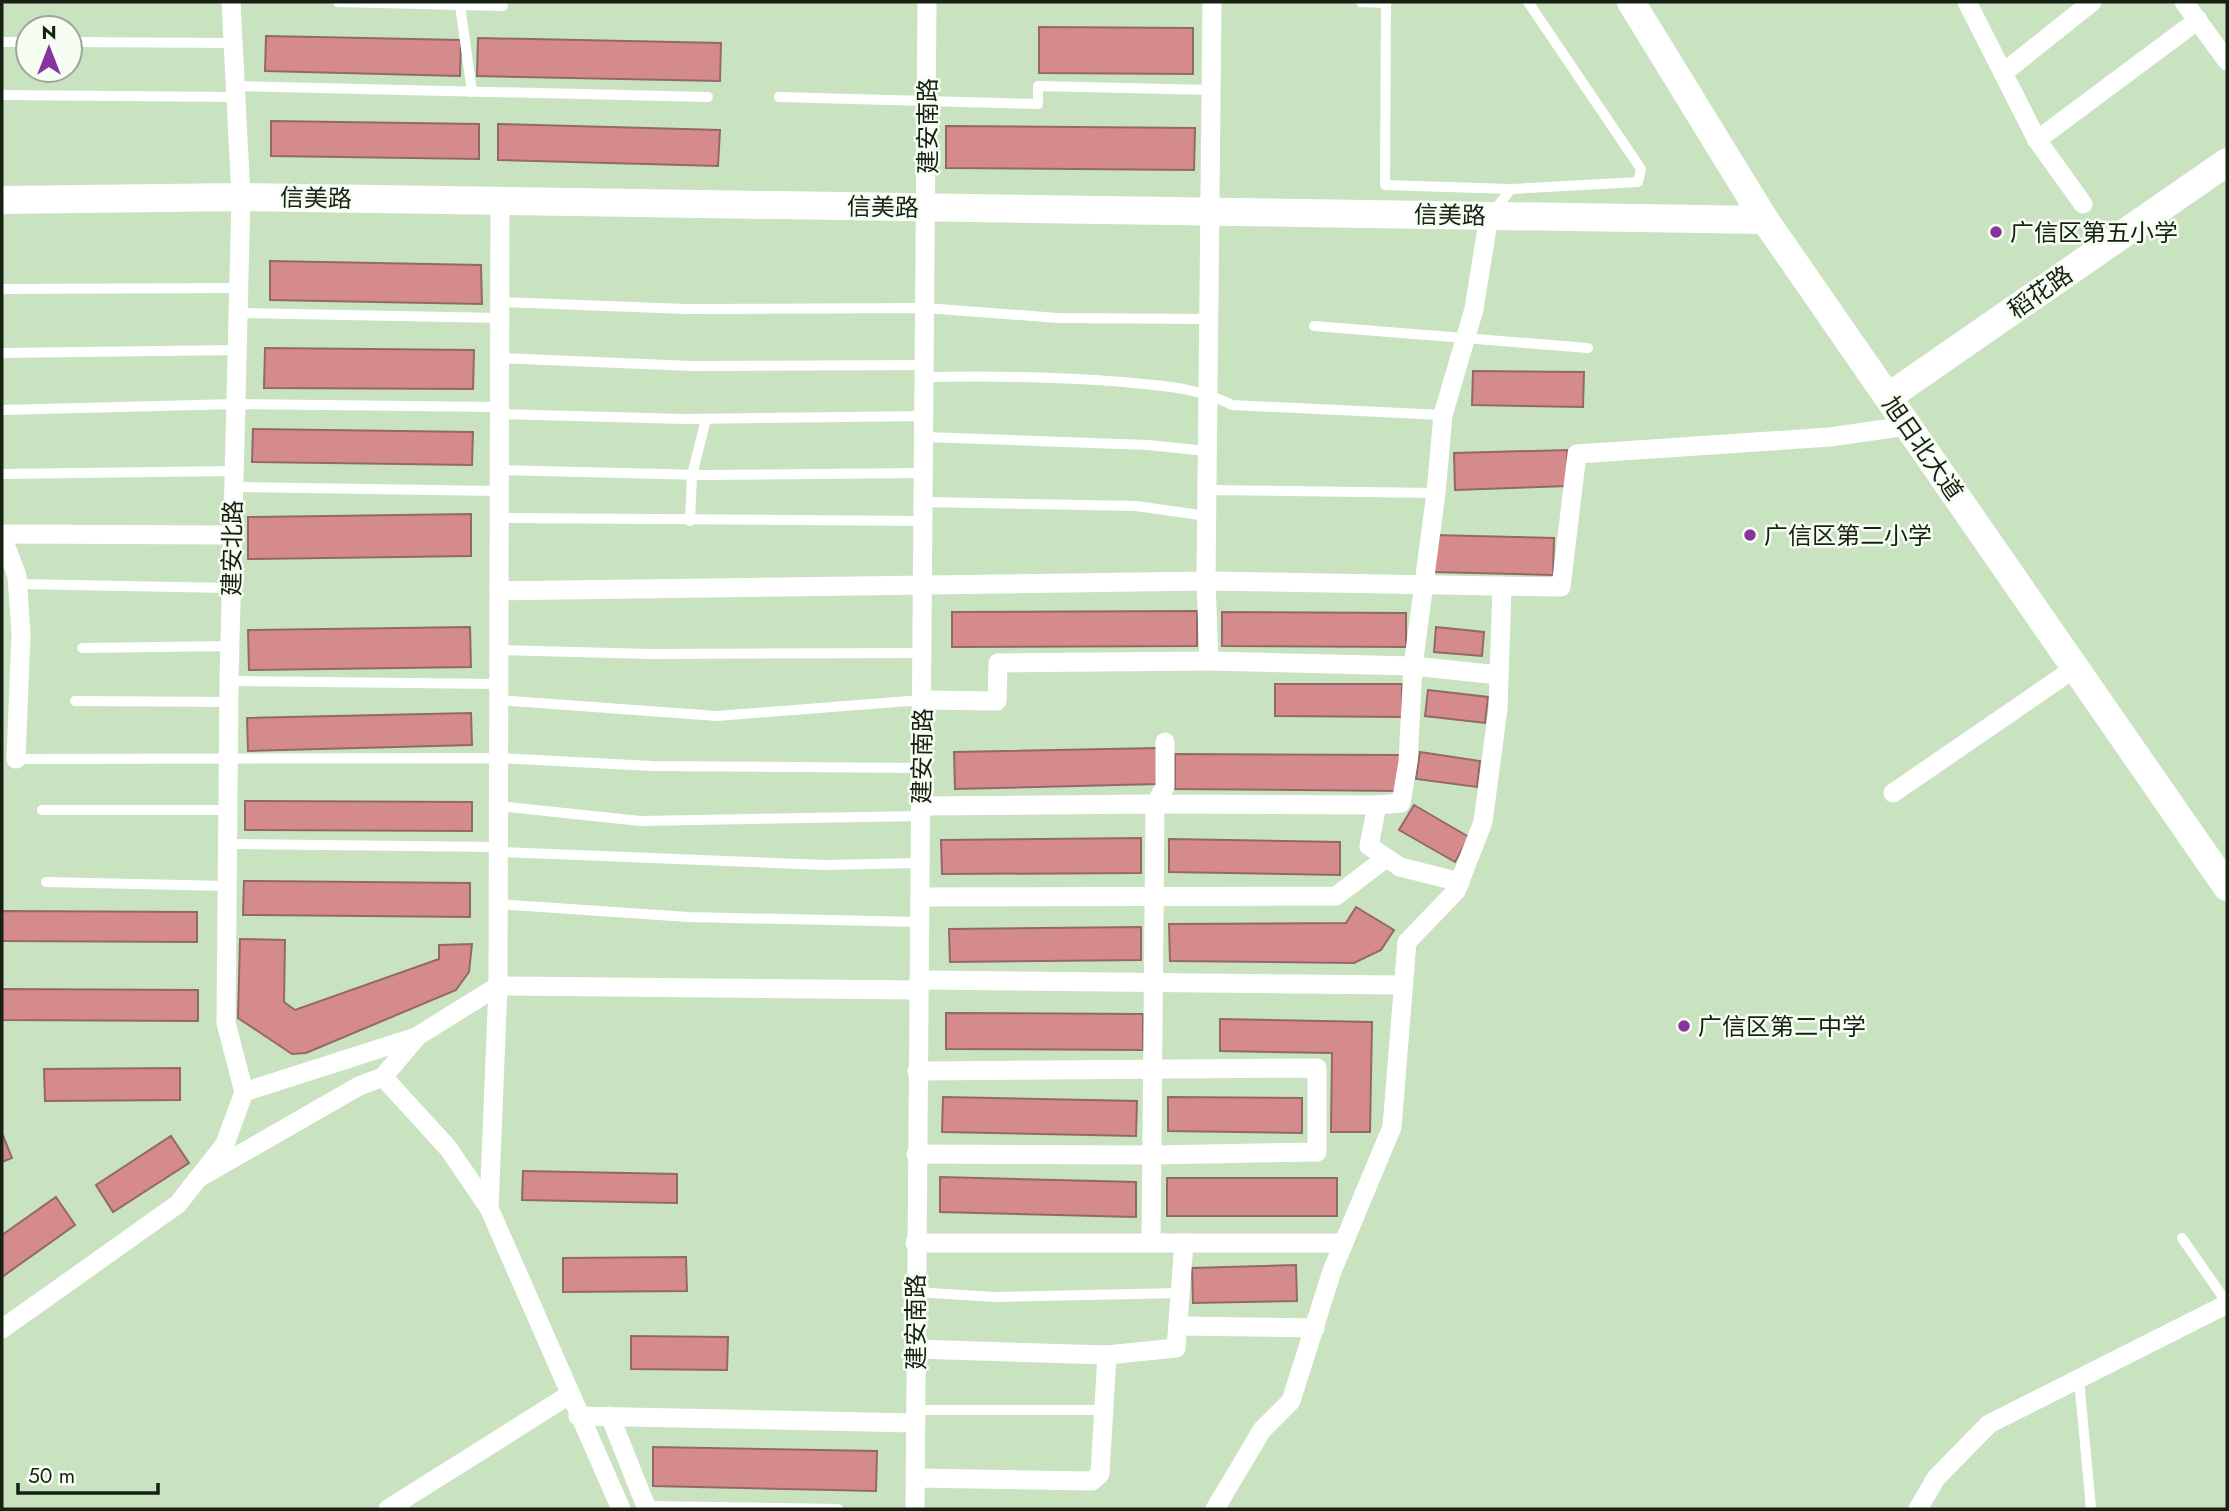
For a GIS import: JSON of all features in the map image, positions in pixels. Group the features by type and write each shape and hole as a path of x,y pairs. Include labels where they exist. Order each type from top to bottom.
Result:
{"street":[{"name":"建安北路","path":"231,2 241,197 229,681 226,1023 244,1092"},
{"name":"建安南路","path":"915,1509 915,1243 924,586 928,2"},
{"path":"1209,661 1206,580 1212,2"},
{"name":"旭日北大道","path":"1631,2 1765,220 2227,887"},
{"path":"1967,2 2037,140 2083,204"},
{"path":"2003,73 2092,2"},
{"path":"2184,2 2227,61"},
{"path":"2037,140 2197,20"},
{"name":"稻花路","path":"1888,397 2227,162"},
{"name":"信美路","path":"2,200 241,197 1765,220"},
{"path":"489,1208 498,986 500,201"},
{"path":"921,811 1155,804 1401,803 1408,762 1413,666 1436,493 1443,415 1474,309 1489,216"},
{"path":"499,591 1206,580 1561,587 1577,454 1830,437 1908,426"},
{"path":"16,759 21,634 18,584 2,535 233,535"},
{"path":"1215,1509 1262,1430 1292,1401 1344,1243 1392,1127 1407,942 1456,891 1483,821 1499,675 1502,586"},
{"path":"922,700 997,701 998,663 1209,661 1413,666 1499,675"},
{"path":"1893,793 2075,668"},
{"path":"1151,1243 1155,804 1165,787 1165,742"},
{"path":"1377,805 1368,846 1400,867 1460,883"},
{"path":"920,897 1336,896 1386,858"},
{"path":"2,1329 178,1203 225,1143 244,1092 416,1037 498,986 1154,982 1403,985"},
{"path":"197,1179 359,1086 383,1077 416,1037"},
{"path":"916,1154 1152,1155 1317,1152 1317,1068 917,1072"},
{"path":"383,1077 447,1148 489,1208 621,1509"},
{"path":"915,1243 1344,1243"},
{"path":"915,1349 1107,1355 1176,1348 1184,1243"},
{"path":"1918,1509 1936,1478 1989,1424 2227,1303"},
{"path":"1179,1326 1315,1328"},
{"path":"915,1478 1093,1481 1100,1474 1107,1355"},
{"path":"388,1509 569,1395"},
{"path":"578,1416 915,1417"},
{"path":"610,1416 647,1507"}],"lane":[{"path":"338,2 503,6"},
{"path":"1361,2 1386,3 1385,185 1511,189 1638,181 1641,169 1528,2"},
{"path":"460,5 472,92"},
{"path":"84,42 233,43"},
{"path":"779,97 1038,104 1038,86 1211,90"},
{"path":"2,95 235,91 708,97"},
{"path":"1489,216 1511,189"},
{"path":"2,289 238,288"},
{"path":"238,313 925,308 1058,318 1208,320"},
{"path":"1314,326 1588,348"},
{"path":"2,353 237,350"},
{"path":"499,358 1053,376 1208,393 1232,405 1443,415"},
{"path":"2,410 236,404 706,419 925,416"},
{"path":"690,521 692,475 706,419"},
{"path":"925,437 1148,445 1207,451"},
{"path":"499,470 692,475 924,473"},
{"path":"2,474 234,479 499,491"},
{"path":"1207,490 1436,493"},
{"path":"499,518 690,521 924,511 1136,506 1207,516"},
{"path":"18,584 231,588"},
{"path":"82,648 230,646"},
{"path":"499,650 651,654 923,653"},
{"path":"229,681 499,692 716,716 922,700"},
{"path":"75,701 229,702"},
{"path":"16,759 499,758 652,766 921,768"},
{"path":"499,806 640,821 921,811"},
{"path":"41,810 228,810"},
{"path":"228,844 499,849 824,864 920,863"},
{"path":"46,882 227,886"},
{"path":"498,904 688,917 919,922"},
{"path":"2182,1238 2227,1303"},
{"path":"915,1292 995,1297 1181,1293"},
{"path":"2079,1379 2091,1509"},
{"path":"915,1417 1104,1409"},
{"path":"647,1507 838,1509"}],"building":[{"path":"1039,27 1193,28 1193,74 1039,73"},
{"path":"266,36 461,40 460,76 265,71"},
{"path":"478,38 721,43 720,81 477,76"},
{"path":"271,121 479,124 479,159 271,156"},
{"path":"498,124 720,130 718,166 498,160"},
{"path":"946,126 1195,128 1194,170 946,168"},
{"path":"270,261 481,265 482,304 270,300"},
{"path":"265,348 474,350 473,389 264,388"},
{"path":"1473,371 1584,372 1583,407 1472,405"},
{"path":"253,429 473,432 472,465 252,462"},
{"path":"1567,450 1568,486 1455,490 1454,453"},
{"path":"471,514 471,556 248,559 248,517"},
{"path":"1433,535 1554,538 1553,575 1432,572"},
{"path":"1197,611 1197,646 952,647 952,612"},
{"path":"1222,612 1406,613 1406,647 1222,646"},
{"path":"470,627 471,667 249,670 248,630"},
{"path":"1436,627 1484,632 1482,656 1434,652"},
{"path":"1275,684 1402,684 1402,717 1275,716"},
{"path":"1428,690 1488,697 1485,723 1425,716"},
{"path":"471,713 472,745 248,751 247,718"},
{"path":"1158,748 1158,784 955,789 954,752"},
{"path":"1420,752 1480,761 1477,787 1416,779"},
{"path":"1175,754 1401,755 1401,791 1175,789"},
{"path":"245,801 472,802 472,831 245,830"},
{"path":"1414,805 1469,837 1455,862 1399,830"},
{"path":"1141,838 1141,873 942,874 941,840"},
{"path":"1169,839 1340,842 1340,875 1169,872"},
{"path":"244,881 470,883 470,917 243,915"},
{"path":"1356,907 1394,930 1381,950 1354,963 1170,961 1169,924 1346,923"},
{"path":"2,911 197,912 197,942 2,941"},
{"path":"1141,927 1141,960 950,962 949,929"},
{"path":"240,939 285,940 284,1002 295,1010 439,959 439,945 472,944 469,972 456,990 306,1053 292,1054 238,1018"},
{"path":"2,989 198,990 198,1021 2,1020"},
{"path":"946,1013 1143,1014 1143,1050 946,1049"},
{"path":"1220,1019 1372,1022 1370,1132 1331,1132 1332,1053 1220,1051"},
{"path":"180,1068 180,1100 45,1101 44,1069"},
{"path":"943,1097 1137,1101 1136,1136 942,1132"},
{"path":"1168,1097 1302,1098 1302,1133 1168,1131"},
{"path":"2,1133 12,1158 2,1162"},
{"path":"171,1136 189,1163 113,1212 96,1185"},
{"path":"523,1171 677,1174 677,1203 522,1200"},
{"path":"940,1177 1136,1182 1136,1217 940,1212"},
{"path":"1167,1178 1337,1178 1337,1216 1167,1216"},
{"path":"56,1197 75,1225 2,1277 2,1235"},
{"path":"686,1257 687,1291 563,1292 563,1258"},
{"path":"1296,1265 1297,1301 1193,1303 1192,1268"},
{"path":"631,1336 728,1337 727,1370 631,1369"},
{"path":"653,1447 877,1451 876,1491 653,1486"}],"place":[{"name":"广信区第五小学","path":"1996,232"},
{"name":"广信区第二小学","path":"1750,535"},
{"name":"广信区第二中学","path":"1684,1026"}]}
